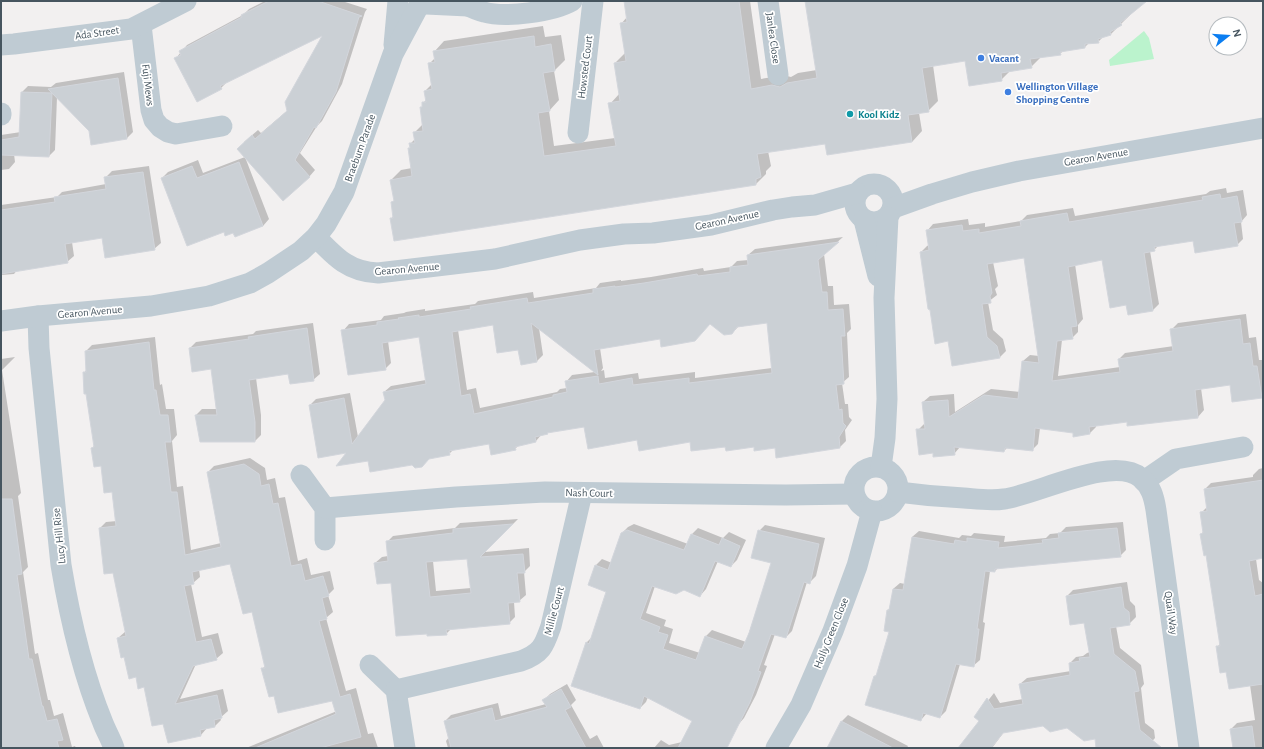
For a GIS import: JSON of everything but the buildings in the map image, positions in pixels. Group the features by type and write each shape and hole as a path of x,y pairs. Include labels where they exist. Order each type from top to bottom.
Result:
{"street":[{"name":"Ada Street","path":"1,45 131,28 141,25 186,1"},
{"path":"398,1 406,8 424,5 463,4 483,12 497,15 518,14 557,7 572,1"},
{"name":"Braeburn Parade","path":"393,54 398,1"},
{"name":"Howsted Court","path":"578,133 593,1"},
{"name":"Janlea Close","path":"768,1 778,75"},
{"name":"Braeburn Parade","path":"316,237 326,224 344,192 393,54 424,5"},
{"name":"Fuji Mews","path":"141,25 151,110 154,120 160,127 168,132 176,134 222,126"},
{"name":"Gearon Avenue","path":"889,204 932,194 1018,170 1262,129"},
{"path":"881,467 885,438 887,399 884,298 889,204 882,185 871,184 865,185 857,193 855,205 861,218 884,298"},
{"name":"Gearon Avenue","path":"1,321 38,316 151,306 209,296 250,283 302,251 316,237 333,254 350,267 367,272 378,273 496,259 580,240 624,234 653,233 704,226 779,209 815,205 857,193"},
{"path":"861,218 877,222 883,220 889,204"},
{"name":"Gearon Avenue","path":"815,205 861,218"},
{"name":"Lucy Hill Rise","path":"38,316 39,348 61,565 66,594 75,637 86,676 114,748"},
{"path":"898,492 926,496 1004,499 1030,493 1083,475 1117,470 1129,472 1140,477 1144,481 1176,459 1243,447"},
{"path":"874,466 881,467 894,475 897,482 898,492 890,507 883,510 872,511 860,504 854,494 854,485 860,473 874,466"},
{"path":"301,475 325,508 325,540"},
{"name":"Quail Way","path":"1144,481 1150,488 1154,497 1189,748"},
{"name":"Nash Court","path":"325,508 456,497 545,492 786,495 854,494"},
{"name":"Millie Court","path":"396,690 521,661 531,658 540,651 551,626 582,493"},
{"name":"Holly Green Close","path":"776,748 801,705 833,630 858,566 872,511"},
{"path":"370,665 396,690 405,748"}],"green space":[{"path":"1144,31 1149,38 1154,59 1110,66 1109,60"}],"place":[{"name":"Vacant","path":"981,58"},
{"name":"Wellington Village Shopping Centre","path":"1008,92"},
{"name":"Kool Kidz","path":"850,114"}]}
